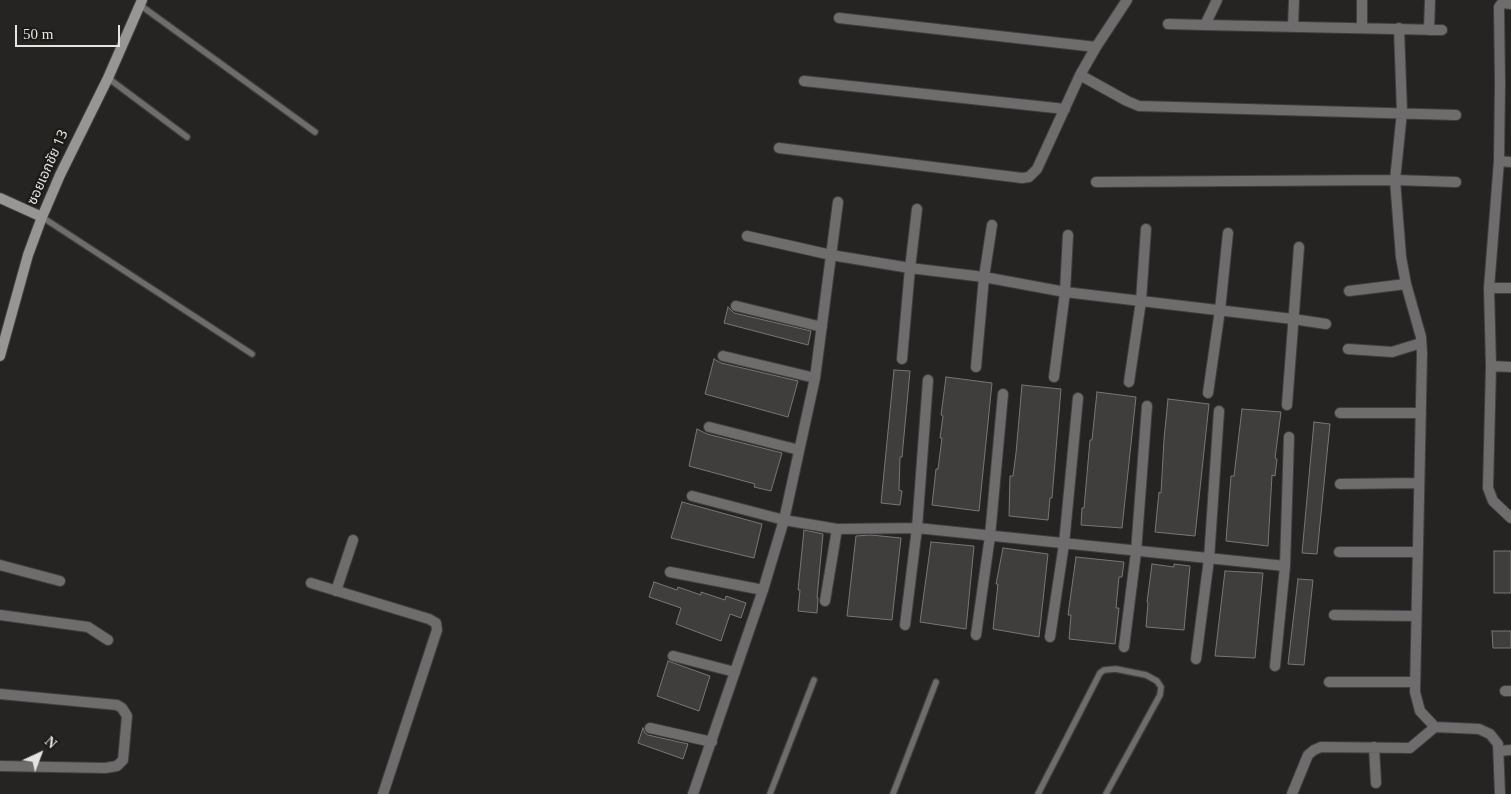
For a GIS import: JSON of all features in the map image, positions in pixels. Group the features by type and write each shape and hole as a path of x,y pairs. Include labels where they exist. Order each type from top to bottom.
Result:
{"street":[{"path":"778,148 1022,178 1029,177 1037,169 1080,75 1127,0"},
{"path":"1206,25 1217,0"},
{"path":"1293,27 1294,0"},
{"path":"1362,0 1362,27"},
{"path":"1430,0 1430,30"},
{"name":"ซอยเอกชัย 13","path":"1,350 28,255 42,217 60,175 108,78 141,2"},
{"path":"1511,4 1502,4 1498,7 1500,83 1499,162 1489,288 1491,366 1488,488 1493,501 1511,518"},
{"path":"839,18 1096,47"},
{"path":"1168,24 1442,30"},
{"path":"1399,28 1402,112 1395,180 1401,257 1421,344 1415,692 1420,711 1435,727"},
{"path":"1080,75 1139,106 1456,115"},
{"path":"804,81 1065,109"},
{"path":"1500,83 1511,83"},
{"path":"1499,162 1511,162"},
{"path":"1096,182 1395,180 1456,182"},
{"path":"0,198 42,217"},
{"path":"694,794 763,590 784,520 815,378 838,202"},
{"path":"902,359 917,209"},
{"path":"976,366 984,277 992,225"},
{"path":"1129,382 1141,301 1146,229"},
{"path":"1208,393 1220,310 1228,233"},
{"path":"1054,377 1064,292 1068,235"},
{"path":"747,236 831,255 910,268 984,277 1064,292 1293,318 1326,324"},
{"path":"1287,405 1299,247"},
{"path":"1349,291 1406,284"},
{"path":"1489,288 1511,288"},
{"path":"736,306 822,327"},
{"path":"1348,350 1392,352 1421,344"},
{"path":"723,356 815,378"},
{"path":"1491,366 1511,367"},
{"path":"905,625 917,528 928,380"},
{"path":"976,635 990,536 1003,394"},
{"path":"1050,637 1064,544 1078,398"},
{"path":"1124,647 1136,552 1148,406"},
{"path":"1196,659 1209,559 1220,411"},
{"path":"1340,413 1421,413"},
{"path":"709,427 799,450"},
{"path":"1275,666 1285,566 1289,437"},
{"path":"1340,484 1419,483"},
{"path":"692,496 784,520 837,529 917,528 1285,566"},
{"path":"825,601 837,529"},
{"path":"336,591 353,540"},
{"path":"1340,552 1418,552"},
{"path":"0,565 60,581"},
{"path":"670,572 763,590"},
{"path":"311,583 433,620 437,626 383,794"},
{"path":"0,615 88,627 108,640"},
{"path":"1334,615 1416,616"},
{"path":"672,656 735,672"},
{"path":"1329,682 1415,682"},
{"path":"0,694 117,705 122,708 127,716 123,760 117,766 106,768 0,766"},
{"path":"1292,794 1308,755 1314,750 1321,747 1410,748 1435,727 1478,729 1490,734 1498,744 1500,794"},
{"path":"650,728 712,742"},
{"path":"1374,747 1376,784"},
{"path":"1499,750 1511,750"},
{"path":"1500,769 1511,769"}],"lane":[{"path":"141,2 316,132"},
{"path":"108,78 187,137"},
{"path":"42,217 252,354"},
{"path":"1038,794 1100,673 1104,670 1116,669 1146,675 1157,681 1161,687 1160,694 1106,794"},
{"path":"770,794 814,680"},
{"path":"893,794 936,682"}],"building":[{"path":"728,307 734,313 811,331 808,345 724,323"},
{"path":"714,359 721,363 798,381 788,417 705,394"},
{"path":"894,370 910,371 902,457 900,457 899,490 902,491 900,505 881,503"},
{"path":"946,377 992,383 979,511 932,505 942,438 940,438 943,416 941,415"},
{"path":"1022,385 1061,389 1052,498 1050,498 1048,520 1009,516 1010,476 1013,476"},
{"path":"1097,392 1136,397 1122,528 1081,525"},
{"path":"1168,399 1209,404 1195,536 1155,532 1159,492 1161,493"},
{"path":"1242,409 1281,412 1275,458 1277,459 1275,476 1272,475 1268,546 1226,541 1231,476 1234,476"},
{"path":"1314,422 1330,424 1317,554 1302,553"},
{"path":"697,429 707,434 782,453 771,491 754,487 755,484 689,466"},
{"path":"682,502 762,524 754,558 671,538"},
{"path":"804,530 823,534 817,613 798,611 800,590 798,590"},
{"path":"871,535 901,538 892,620 847,616 856,536"},
{"path":"931,542 974,546 966,629 920,622"},
{"path":"1003,548 1048,554 1039,637 993,629 998,584 996,584"},
{"path":"1494,551 1511,551 1511,593 1494,593"},
{"path":"1076,557 1124,562 1122,577 1119,577 1116,608 1119,608 1115,644 1069,639 1071,615 1068,615"},
{"path":"1152,564 1174,567 1174,564 1190,566 1184,630 1146,627"},
{"path":"1225,571 1263,573 1255,658 1215,656"},
{"path":"1298,579 1313,580 1304,665 1288,664"},
{"path":"654,582 677,590 678,587 701,595 701,592 725,600 726,596 746,603 741,618 730,614 721,641 676,624 681,608 649,597"},
{"path":"1492,631 1511,631 1511,648 1493,648"},
{"path":"668,661 710,676 699,711 657,696"},
{"path":"643,728 648,735 688,744 683,759 638,743"}]}
